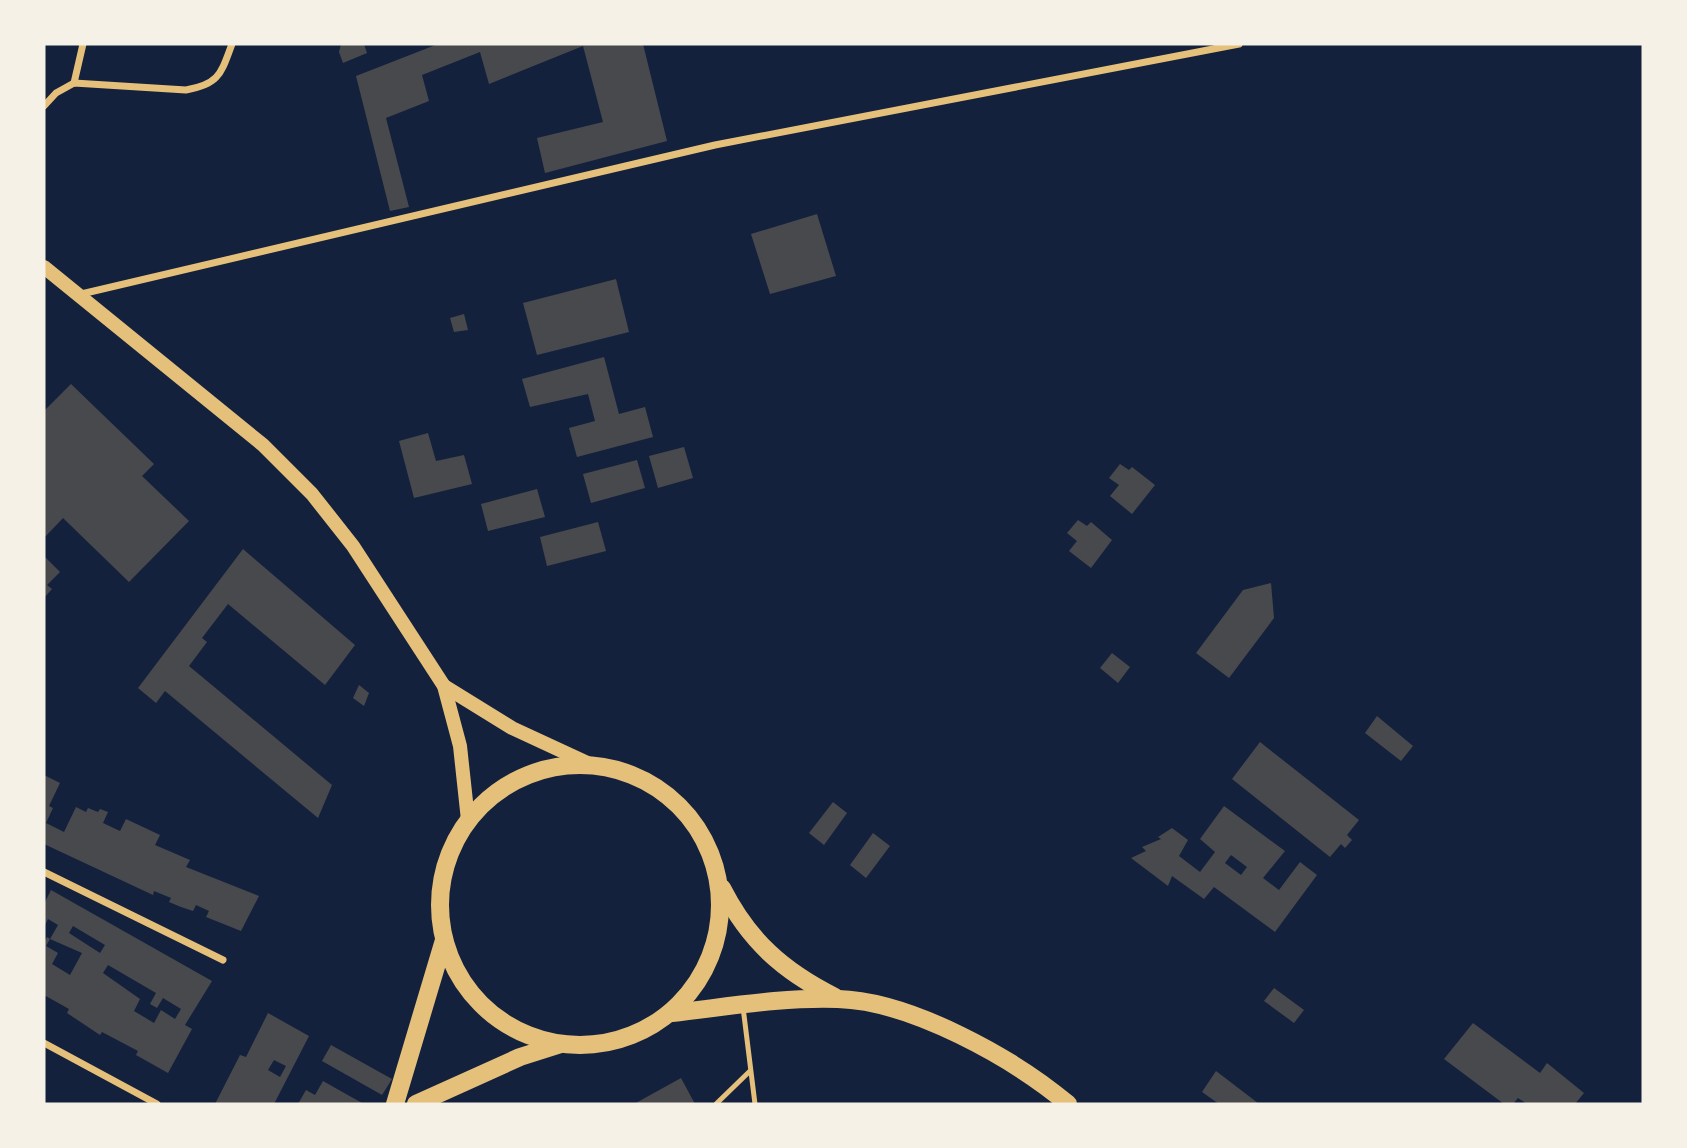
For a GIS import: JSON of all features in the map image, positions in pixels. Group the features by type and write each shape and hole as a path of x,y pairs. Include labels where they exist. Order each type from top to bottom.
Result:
{"main road":[{"path":"44,267 263,445 312,494 383,587 444,686 455,722 468,820"},
{"path":"444,686 512,728 592,765 628,773 669,798 687,814 707,846 718,880 742,924 757,943 794,975 838,999"},
{"path":"592,765 557,766 523,776 492,795 468,820 452,847 442,877 440,909 444,940 456,971 475,998 499,1020 529,1036 561,1044 591,1046 620,1040 647,1030 672,1013 696,985 712,953 720,917 718,880"},
{"path":"395,1104 444,940"},
{"path":"672,1013 838,999 880,1006 972,1041 1020,1068 1068,1104"},
{"path":"416,1104 520,1057 561,1044"}],"street":[{"path":"74,82 83,44"},
{"path":"44,106 56,93 74,82 186,90 204,87 219,77 232,44"},
{"path":"76,295 715,145 1239,44"},
{"path":"44,872 223,960"},
{"path":"44,1044 158,1104"}],"lane":[{"path":"743,1006 755,1104"},
{"path":"716,1104 750,1071"}],"building":[{"path":"341,44 364,44 367,53 343,63 339,52"},
{"path":"438,44 643,44 667,141 545,173 537,138 603,122 583,46 489,84 480,52 422,75 429,101 386,118 409,207 390,211 356,76"},
{"path":"817,214 836,276 770,294 751,234"},
{"path":"616,279 629,332 537,355 523,303"},
{"path":"464,314 468,330 454,332 450,318"},
{"path":"604,357 619,414 645,407 653,437 577,457 569,428 595,421 588,394 530,407 522,379"},
{"path":"71,384 154,464 142,476 189,521 129,582 63,518 44,538 44,411"},
{"path":"428,433 436,461 464,455 472,484 414,498 399,441"},
{"path":"684,447 693,478 658,488 649,456"},
{"path":"637,460 645,488 591,503 583,474"},
{"path":"1120,464 1129,470 1132,467 1155,485 1132,514 1110,496 1119,485 1109,478"},
{"path":"537,489 545,517 488,531 481,504"},
{"path":"1078,520 1087,526 1091,522 1112,540 1091,568 1069,551 1077,541 1067,533"},
{"path":"598,522 606,551 547,566 540,537"},
{"path":"243,549 355,645 325,685 228,604 202,638 207,642 189,666 332,785 318,818 165,691 156,703 138,688"},
{"path":"44,556 60,572 47,585 52,589 44,598"},
{"path":"1271,583 1274,618 1229,678 1196,653 1243,590"},
{"path":"1112,653 1130,667 1118,683 1100,668"},
{"path":"359,685 369,693 364,706 353,698"},
{"path":"1377,716 1413,746 1401,761 1365,733"},
{"path":"1260,742 1359,820 1347,835 1352,840 1345,848 1341,844 1330,857 1232,779"},
{"path":"44,775 60,783 49,806 53,808 46,823 64,832 76,807 86,812 88,808 98,812 100,809 108,812 103,823 120,831 126,819 160,835 155,845 190,860 186,867 259,896 241,931 206,917 209,911 196,905 193,911 181,907 169,902 171,898 154,891 153,895 44,844"},
{"path":"833,802 847,813 824,845 809,833"},
{"path":"1224,806 1285,851 1263,878 1279,890 1300,862 1317,875 1275,932 1214,887 1204,899 1172,876 1168,886 1131,858 1146,851 1142,847 1161,839 1158,837 1172,828 1188,840 1179,856 1200,872 1215,852 1200,839","holes":["1231,855 1247,867 1241,875 1225,863"]},
{"path":"873,833 890,846 866,878 850,865"},
{"path":"51,890 212,981 185,1025 192,1029 168,1073 136,1055 138,1051 102,1032 100,1035 67,1013 69,1009 44,995 44,942 47,937 50,939 58,925 48,919 44,927 44,904","holes":["73,926 105,945 100,953 69,933","50,939 82,953 70,975 52,964 58,953 46,946","108,965 156,993 150,1004 157,1008 163,998 181,1009 175,1019 161,1010 154,1023 134,1011 140,999 103,973"]},
{"path":"1274,988 1304,1010 1294,1023 1264,1001"},
{"path":"268,1013 309,1036 274,1104 215,1104 240,1055 246,1057","holes":["274,1060 286,1066 280,1077 268,1070"]},
{"path":"1473,1023 1540,1073 1547,1063 1584,1093 1575,1104 1527,1104 1518,1098 1513,1104 1504,1104 1444,1059"},
{"path":"331,1045 392,1079 382,1095 322,1061"},
{"path":"1216,1071 1259,1104 1219,1104 1202,1092"},
{"path":"681,1078 695,1104 634,1104"},
{"path":"323,1081 364,1104 298,1104 306,1090 315,1095"}]}
